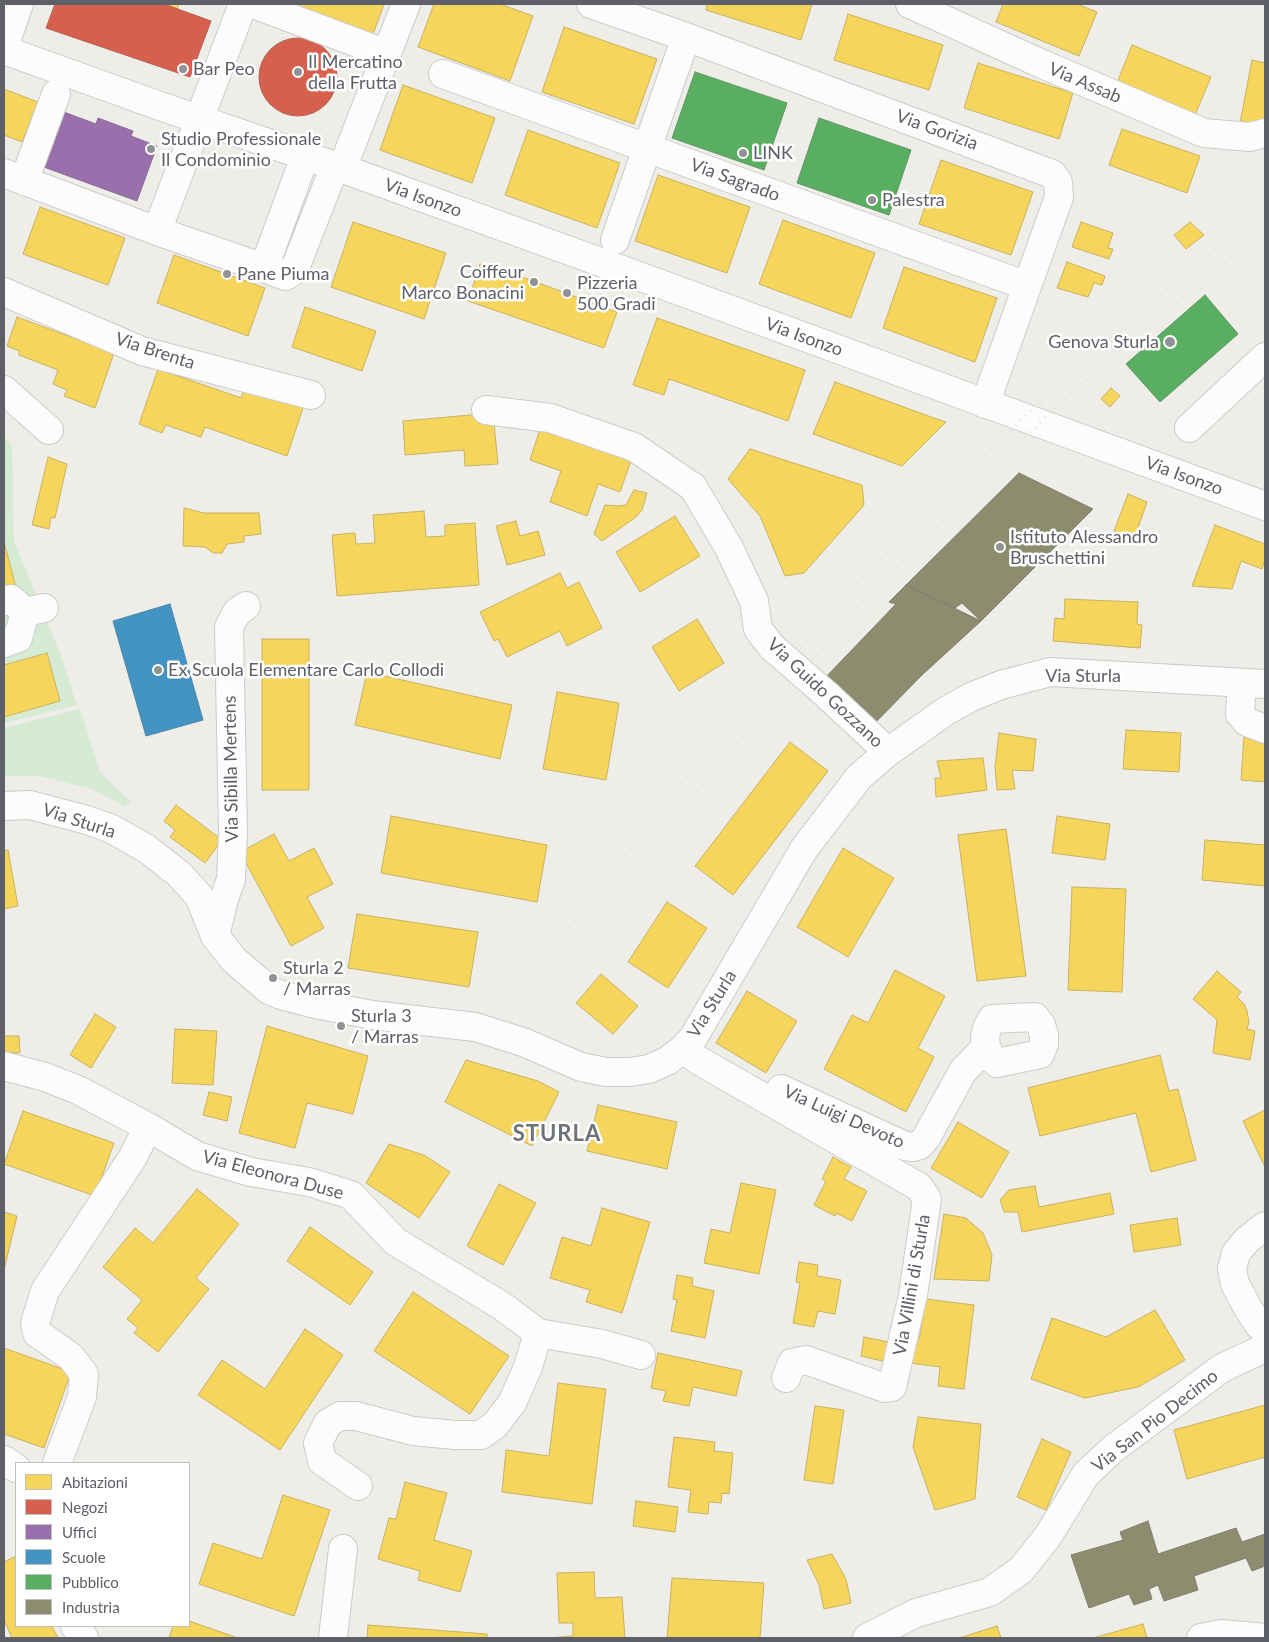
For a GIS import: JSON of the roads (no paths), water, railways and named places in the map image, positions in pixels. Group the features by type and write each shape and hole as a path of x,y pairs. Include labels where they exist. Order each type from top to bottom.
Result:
{"street":[{"name":"Via Isonzo","path":"18,4 4,48 597,260 1265,506"},
{"path":"157,231 243,4"},
{"path":"253,4 387,54"},
{"path":"56,94 10,182 285,276 292,272 297,264 387,54 406,4"},
{"name":"Via Gorizia","path":"591,4 686,37 1052,174 1058,182 1059,197 985,404"},
{"name":"Via Assab","path":"910,4 1042,64 1204,133 1250,136 1265,133"},
{"path":"615,240 686,37"},
{"name":"Via Sagrado","path":"443,74 1027,286"},
{"path":"264,268 305,156"},
{"name":"Via Brenta","path":"4,292 142,351 311,395"},
{"path":"1189,428 1265,356"},
{"path":"4,390 49,430"},
{"name":"Via Guido Gozzano","path":"486,410 550,418 634,447 693,487 729,548 754,601 758,629 772,647 888,752"},
{"name":"Via Sibilla Mertens","path":"215,936 231,879 233,833 229,627 237,612 246,606"},
{"path":"4,643 18,638 24,607"},
{"name":"Via Sturla","path":"4,806 30,805 78,818 112,829 147,849 179,874 199,896 215,936 234,960 269,990 315,1004 372,1015 475,1027 524,1042 581,1066 606,1072 630,1072 649,1069 667,1061 688,1044 804,849 859,777 888,752 946,711 971,696 1001,684 1050,672 1254,683"},
{"path":"1254,683 1240,714 1247,722 1265,729"},
{"name":"Via Luigi Devoto","path":"688,1044 721,1057 784,1091 905,1146 913,1147 920,1145 926,1138 963,1070 986,1047"},
{"name":"Via Villini di Sturla","path":"688,1044 698,1060 919,1187 927,1199 913,1295 892,1387 886,1388 806,1360 792,1363 786,1378"},
{"name":"Via Eleonora Duse","path":"4,1066 45,1077 78,1090 198,1156 251,1172 309,1182 352,1195 396,1242 502,1306 538,1334 602,1344 641,1355"},
{"path":"57,1462 82,1397 84,1374 71,1357 37,1333 34,1323 45,1291 133,1157 148,1127"},
{"path":"1265,1226 1247,1240 1236,1253 1232,1269 1235,1284 1249,1310 1259,1325 1265,1330"},
{"path":"347,1478 322,1461 318,1443 328,1422 340,1416 356,1416 413,1431 455,1435 481,1435 496,1425 512,1403 528,1367 538,1334"},
{"name":"Via San Pio Decimo","path":"867,1638 916,1614 990,1592 1022,1570 1048,1536 1086,1474 1114,1448 1222,1368 1265,1348"},
{"path":"4,1460 15,1467"},
{"path":"333,1638 343,1549"},
{"path":"75,1627 84,1638"},
{"path":"1201,1638 1221,1634 1265,1638"}],"railway":[{"path":"557,944 648,825 743,712 831,612 913,524 1044,398 1145,309 1265,209"},
{"path":"570,950 672,821 780,695 878,586 1013,448 1059,404 1155,320 1265,228"}],"place":[{"name":"Bar Peo","path":"183,69"},
{"name":"Il Mercatino della Frutta","path":"298,72"},
{"name":"Studio Professionale Il Condominio","path":"151,149"},
{"name":"LINK","path":"743,153"},
{"name":"Palestra","path":"872,200"},
{"name":"Pane Piuma","path":"227,274"},
{"name":"Coiffeur Marco Bonacini","path":"534,282"},
{"name":"Pizzeria 500 Gradi","path":"567,293"},
{"name":"Genova Sturla","path":"1170,342"},
{"name":"Istituto Alessandro Bruschettini","path":"1000,547"},
{"name":"Ex Scuola Elementare Carlo Collodi","path":"158,670"},
{"name":"Sturla 2 / Marras","path":"273,978"},
{"name":"Sturla 3 / Marras","path":"341,1026"}],"district":[{"name":"STURLA","path":"557,1134"}]}
